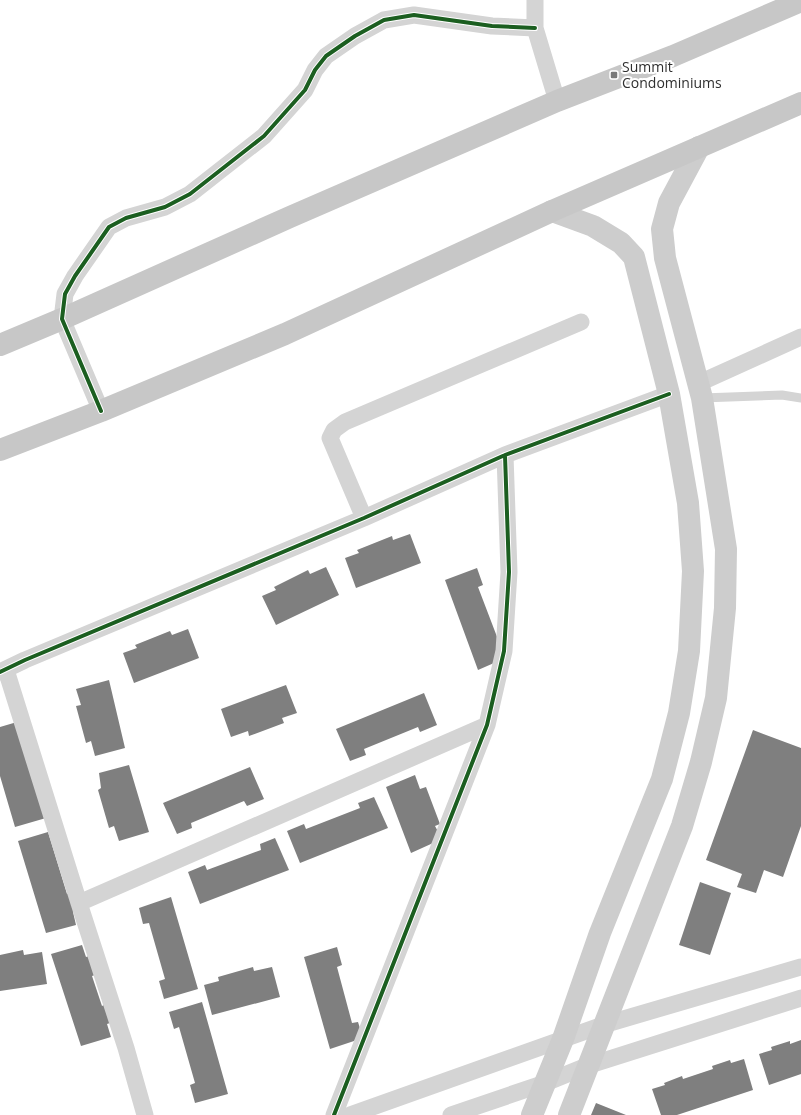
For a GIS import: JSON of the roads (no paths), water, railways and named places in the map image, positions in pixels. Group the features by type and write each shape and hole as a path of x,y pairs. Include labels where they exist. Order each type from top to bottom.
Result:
{"main road":[{"path":"0,345 557,101 672,56 801,1"},
{"path":"0,450 101,411 285,334 552,211 801,103"},
{"path":"569,1115 682,826 701,762 716,698 725,608 726,549 700,391 665,258 662,229 669,203 699,147"},
{"path":"532,1115 563,1039 600,933 662,779 679,713 689,651 693,571 688,503 669,394 634,257 621,243 593,226 552,211"}],"street":[{"path":"535,0 535,28 557,101"},
{"path":"101,411 62,319 65,294 75,276 109,227 126,218 165,207 190,194 264,136 304,90 315,70 326,56 355,36 384,20 414,15 492,26 535,28"},
{"path":"364,518 330,438 334,430 345,422 582,322"},
{"path":"700,391 801,337"},
{"path":"145,1115 126,1048 3,671 364,518 505,455 669,394"},
{"path":"334,1115 487,725 504,651 509,572 505,455"},
{"path":"79,903 487,725"},
{"path":"350,1115 604,1025 801,967"},
{"path":"451,1115 545,1083 587,1066 801,998"}],"lane":[{"path":"700,391 782,395 801,398"}],"place":[{"name":"Summit Condominiums","path":"614,75"}]}
